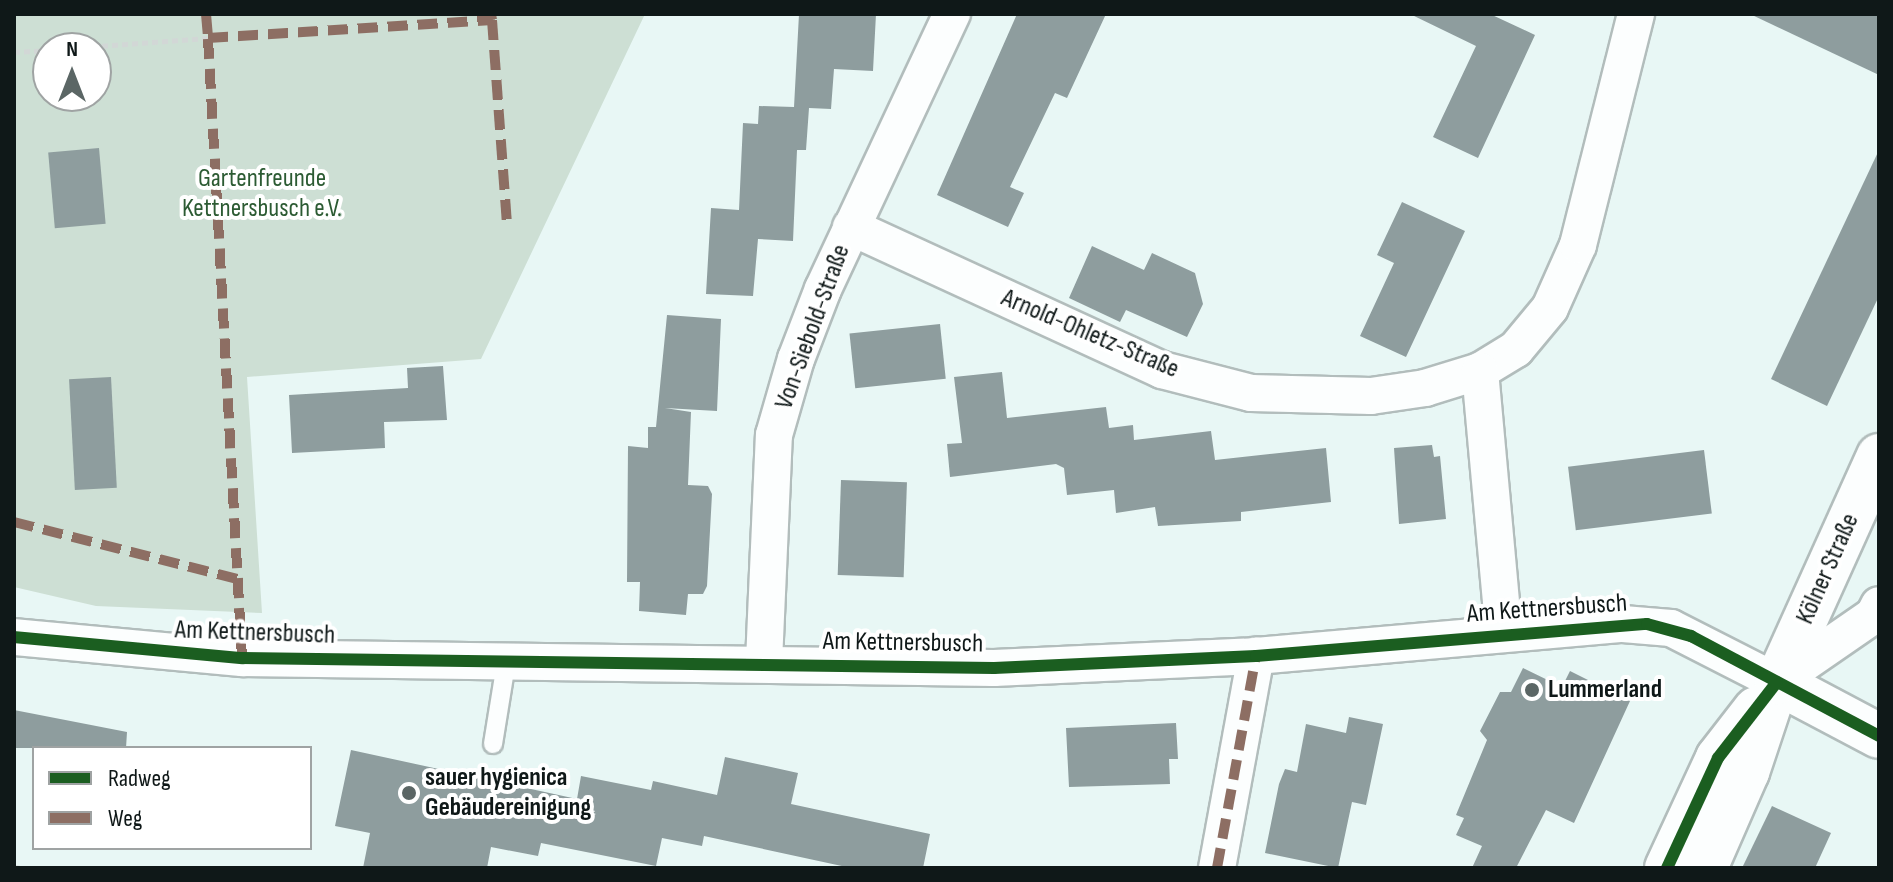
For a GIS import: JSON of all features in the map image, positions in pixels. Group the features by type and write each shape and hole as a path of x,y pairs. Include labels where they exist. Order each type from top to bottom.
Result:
{"main road":[{"name":"Kölner Straße","path":"1705,868 1747,772 1777,682 1879,456"},
{"path":"1667,868 1718,758 1777,682 1879,736"}],"street":[{"name":"Von-Siebold-Straße","path":"764,662 774,435 796,359 851,227 952,14"},
{"name":"Arnold-Ohletz-Straße","path":"851,227 1162,370 1251,393 1371,396 1425,388 1480,371 1516,349 1550,308 1578,245 1636,14"},
{"path":"1480,371 1504,633"},
{"name":"Kölner Straße","path":"1777,682 1874,615 1879,605"},
{"name":"Am Kettnersbusch","path":"14,637 242,658 507,658 994,668 1256,656 1623,624 1671,628 1777,682"},
{"path":"1217,868 1256,656"}],"lane":[{"path":"493,744 507,658"}],"path":[{"path":"112,45 208,38"},
{"path":"14,867 21,868"}],"green space":[{"name":"Gartenfreunde Kettnersbusch e.V.","path":"14,14 645,14 481,359 247,377 262,613 96,606 14,587"}],"building":[{"path":"799,14 876,14 873,71 834,69 831,109 809,108 806,150 797,150 793,241 758,239 753,296 706,294 711,208 739,210 743,123 758,124 759,106 794,107"},
{"path":"1017,14 1106,14 1067,98 1055,93 1010,187 1024,193 1008,227 937,195"},
{"path":"1410,14 1490,14 1535,35 1478,158 1433,137 1476,46"},
{"path":"1750,14 1879,14 1879,75"},
{"path":"99,148 106,224 55,228 48,152"},
{"path":"1879,150 1879,296 1827,406 1771,379"},
{"path":"1402,202 1465,231 1406,357 1360,336 1394,263 1377,255"},
{"path":"1092,246 1144,270 1152,253 1195,273 1203,304 1187,337 1126,310 1120,322 1069,298"},
{"path":"667,315 721,319 717,411 665,408 691,412 688,485 708,486 712,494 707,586 703,594 688,594 686,615 639,611 640,582 627,582 628,446 648,448 648,427 656,427"},
{"path":"940,324 946,379 855,388 849,334"},
{"path":"443,366 447,420 384,422 385,448 292,453 289,395 408,388 407,368"},
{"path":"1002,372 1007,418 1106,407 1109,428 1133,425 1134,440 1211,431 1215,460 1326,448 1331,502 1241,512 1241,521 1158,526 1155,507 1116,513 1114,490 1067,495 1064,468 1056,464 950,477 947,444 962,443 954,377"},
{"path":"111,377 117,488 75,490 69,379"},
{"path":"1432,445 1434,457 1440,456 1446,519 1399,524 1394,448"},
{"path":"1704,450 1712,514 1576,530 1568,467"},
{"path":"841,480 907,482 904,577 838,575"},
{"path":"1523,668 1562,687 1570,671 1630,701 1574,823 1546,810 1516,868 1472,868 1482,846 1456,835 1464,818 1456,815 1487,740 1480,731 1500,692 1511,692"},
{"path":"14,710 127,732 126,746 14,748"},
{"path":"1349,717 1383,724 1366,805 1352,802 1338,868 1265,853 1279,784 1285,769 1297,772 1306,724 1346,733"},
{"path":"1176,723 1178,759 1169,759 1170,784 1069,787 1066,728"},
{"path":"351,750 577,799 581,776 651,790 653,781 717,795 725,757 798,773 791,804 930,834 923,868 851,868 704,836 702,846 662,838 656,866 541,843 538,856 491,847 487,868 363,868 370,833 335,826"},
{"path":"1772,806 1831,833 1815,868 1742,868"}],"marked path":[{"path":"206,14 208,38"},
{"path":"242,658 208,38 492,20 491,14"},
{"path":"492,20 507,224"},
{"path":"14,522 241,580"},
{"path":"1217,868 1256,656"}],"cycle path":[{"path":"14,637 242,658 994,668 1256,656 1647,624 1691,636 1879,736"},
{"path":"1667,868 1718,758 1777,682"}],"place":[{"name":"Lummerland","path":"1532,690"},
{"name":"sauer hygienica Gebäudereinigung","path":"409,793"}]}
